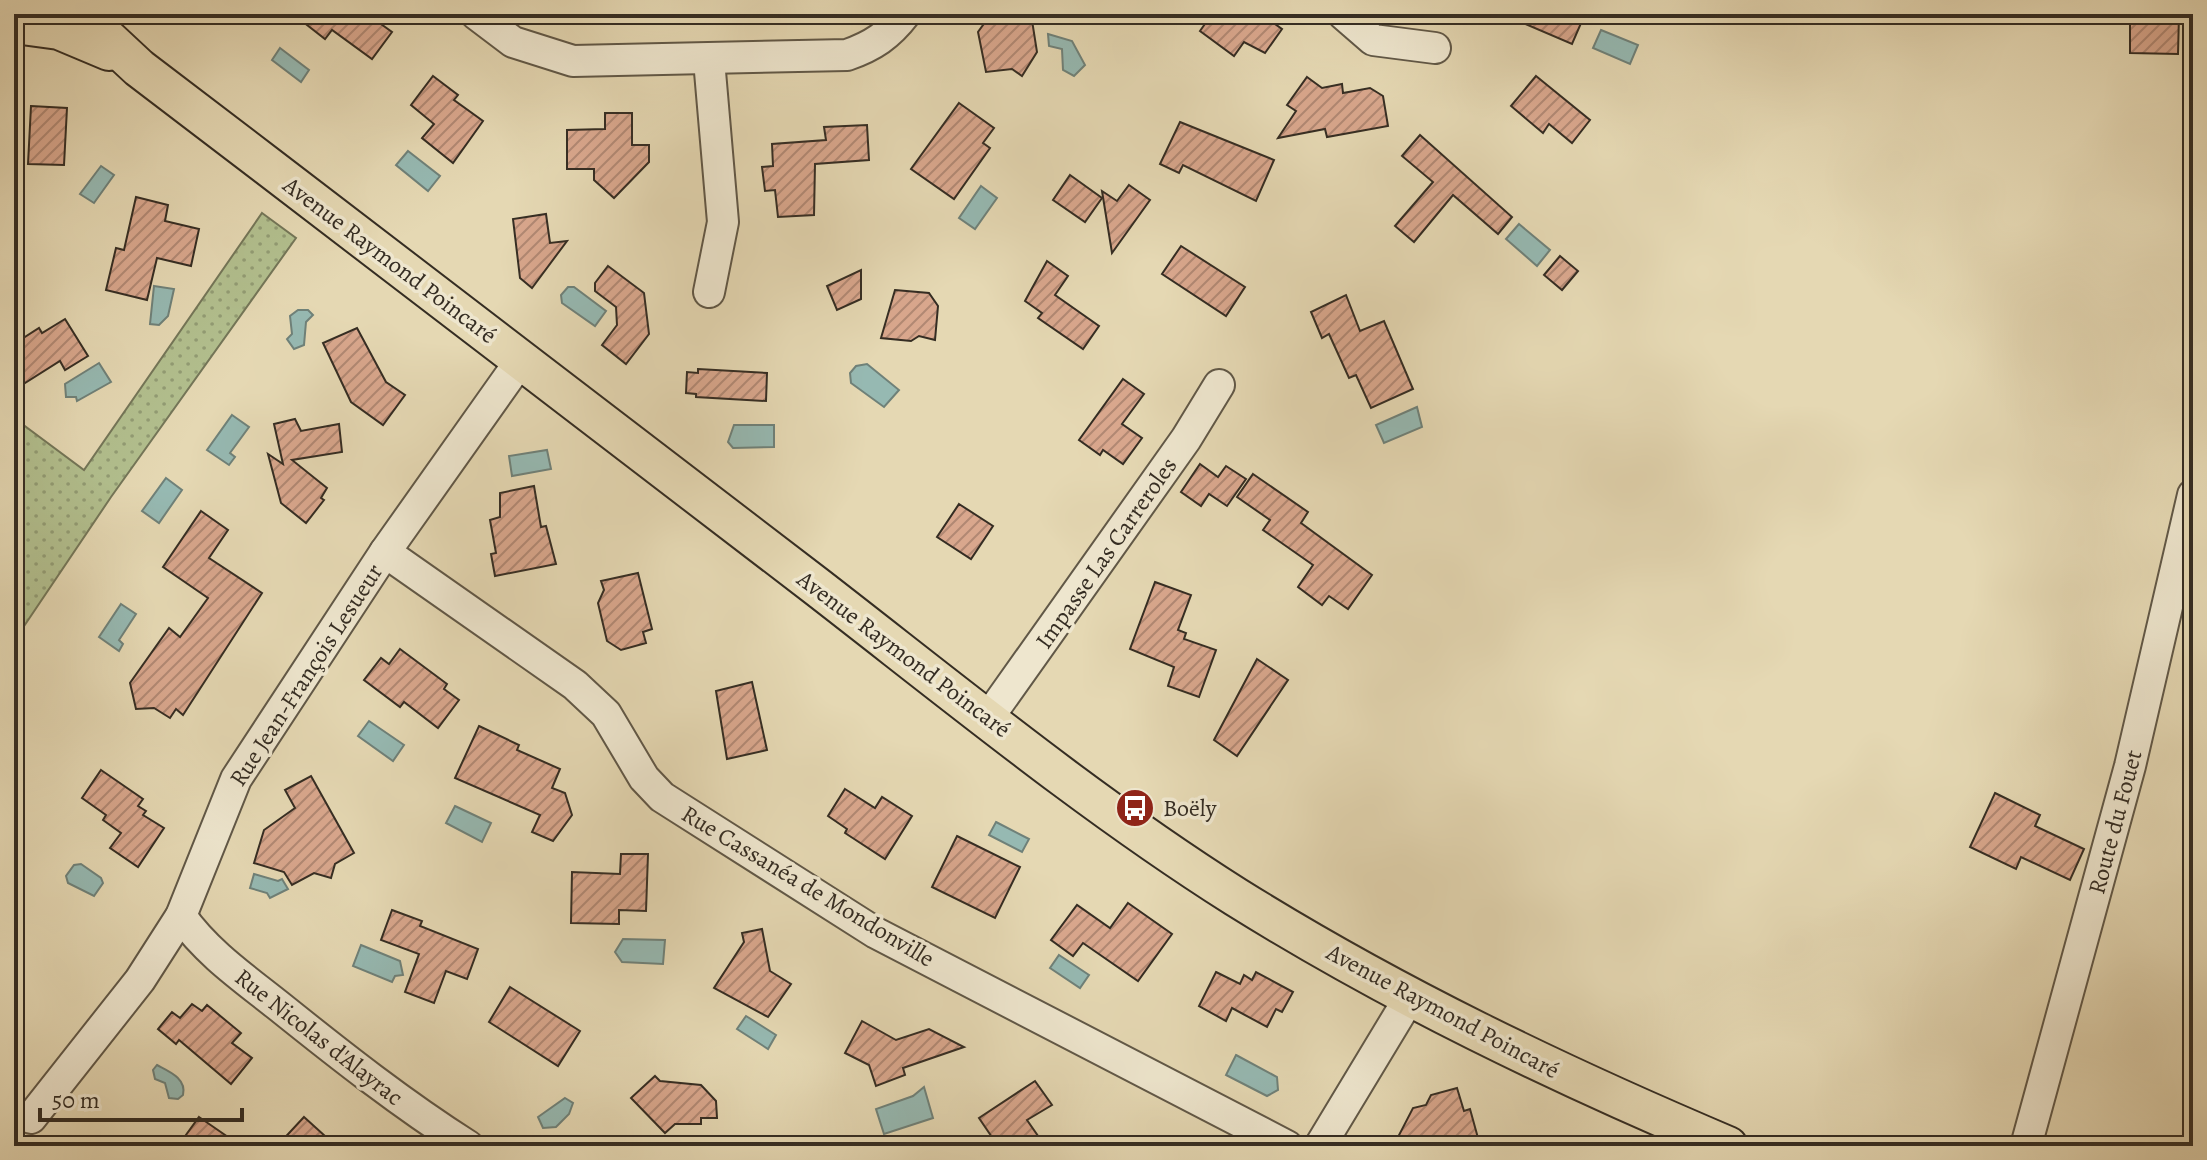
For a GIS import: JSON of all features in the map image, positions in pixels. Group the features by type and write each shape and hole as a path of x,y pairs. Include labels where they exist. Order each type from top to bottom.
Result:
{"main road":[{"name":"Avenue Raymond Poincaré","path":"81,14 139,68 988,718 1126,821 1236,897 1410,997 1568,1078 1728,1146"},
{"name":"Avenue Raymond Poincaré","path":"27,21 82,39 139,68"}],"street":[{"path":"476,14 513,42 573,61 847,55 871,47 892,31 905,14"},
{"path":"1343,14 1373,40 1435,48"},
{"path":"709,60 723,222 709,292"},
{"name":"Rue Jean-François Lesueur","path":"31,1118 140,980 181,916 236,779 385,552 521,360"},
{"name":"Impasse Las Carreroles","path":"988,718 1186,439 1219,385"},
{"name":"Route du Fouet","path":"2026,1146 2130,766 2193,495"},
{"name":"Rue Cassanéa de Mondonville","path":"385,552 575,685 606,714 644,778 662,797 876,933 1287,1146"},
{"name":"Rue Nicolas d'Alayrac","path":"181,916 199,942 235,971 417,1114 468,1146"},
{"path":"1320,1146 1410,997"}],"green space":[{"path":"262,213 296,238 111,497 14,641 14,418 84,470"}],"water":[{"path":"1601,30 1638,45 1630,64 1593,48"},
{"path":"1048,34 1072,41 1085,65 1074,76 1063,70 1062,49 1049,46"},
{"path":"280,48 309,70 301,82 272,60"},
{"path":"408,151 440,176 428,191 396,165"},
{"path":"101,166 114,175 94,203 80,194"},
{"path":"981,186 997,198 975,229 959,218"},
{"path":"1519,224 1550,250 1537,266 1506,239"},
{"path":"154,286 174,289 168,316 159,325 150,324"},
{"path":"568,287 574,287 606,311 595,326 562,303 561,295"},
{"path":"298,310 308,310 313,315 306,322 304,345 294,349 287,339 292,334 290,316"},
{"path":"99,363 111,382 77,401 76,397 66,397 65,384"},
{"path":"867,364 899,390 884,407 851,383 850,373 856,366"},
{"path":"1417,407 1422,427 1384,443 1376,425"},
{"path":"232,415 249,427 230,453 235,457 229,465 207,450"},
{"path":"734,425 774,425 774,447 733,448 728,442"},
{"path":"547,450 551,469 512,476 509,456"},
{"path":"166,478 182,490 159,523 142,511"},
{"path":"121,604 136,614 119,640 123,644 119,651 99,637"},
{"path":"369,721 404,745 393,761 358,736"},
{"path":"455,806 491,823 482,842 446,823"},
{"path":"996,822 1029,839 1022,852 989,835"},
{"path":"81,864 101,878 103,883 94,896 68,883 66,876 74,865"},
{"path":"254,874 278,881 282,879 288,889 270,898 267,893 250,888"},
{"path":"623,939 665,940 663,964 622,962 615,952"},
{"path":"361,945 400,961 403,975 395,976 392,982 353,966"},
{"path":"1059,955 1089,975 1080,988 1050,968"},
{"path":"746,1016 776,1035 768,1049 737,1029"},
{"path":"1236,1055 1277,1077 1278,1090 1267,1096 1226,1075"},
{"path":"157,1065 176,1076 182,1084 183,1095 178,1099 169,1098 165,1083 155,1079 153,1070"},
{"path":"924,1087 933,1118 884,1134 876,1109 913,1096"},
{"path":"565,1098 573,1103 569,1114 556,1127 543,1128 538,1117"}],"building":[{"path":"293,14 367,14 392,32 372,59 332,30 325,39"},
{"path":"991,14 1031,14 1037,52 1022,76 1012,69 986,72 978,32"},
{"path":"1212,14 1261,14 1282,29 1265,53 1244,42 1234,56 1200,31"},
{"path":"1502,14 1585,14 1572,44"},
{"path":"2130,14 2179,15 2178,54 2130,53"},
{"path":"433,76 458,95 454,100 483,121 453,163 422,138 434,124 411,105"},
{"path":"1536,76 1590,120 1572,143 1549,124 1543,133 1511,106"},
{"path":"1307,77 1322,88 1342,84 1343,93 1370,88 1383,96 1388,126 1327,137 1325,129 1278,138 1296,111 1287,105"},
{"path":"959,103 994,128 983,143 990,148 954,199 911,169"},
{"path":"31,106 67,108 64,165 28,164"},
{"path":"605,113 632,113 632,145 649,145 649,162 614,198 594,180 594,169 567,169 567,130 605,129"},
{"path":"1180,122 1274,160 1256,201 1183,165 1179,173 1160,164"},
{"path":"867,125 869,160 815,164 814,215 778,217 775,190 765,191 762,167 773,166 772,144 826,140 824,127"},
{"path":"1420,135 1512,217 1498,234 1453,195 1414,242 1395,226 1433,182 1402,156"},
{"path":"1070,175 1102,198 1085,222 1053,200"},
{"path":"1129,185 1150,200 1112,253 1102,191 1117,201"},
{"path":"136,197 168,205 165,221 199,229 191,266 157,258 147,300 106,290 116,248 124,250"},
{"path":"546,214 550,243 567,241 532,288 520,278 513,219"},
{"path":"1181,246 1245,287 1226,316 1162,274"},
{"path":"1560,256 1578,271 1562,290 1544,275"},
{"path":"1047,261 1068,276 1055,295 1099,326 1083,349 1038,318 1042,313 1025,301"},
{"path":"608,266 644,293 649,334 626,364 602,345 617,325 616,307 595,291 595,283"},
{"path":"861,270 861,299 837,310 827,286"},
{"path":"895,290 929,293 938,306 935,340 919,336 911,341 881,338"},
{"path":"1346,295 1360,331 1384,321 1413,389 1371,408 1356,375 1349,378 1329,334 1322,338 1311,312"},
{"path":"65,319 88,356 65,370 60,361 14,390 14,344 39,328 42,333"},
{"path":"357,328 386,382 405,395 383,425 351,402 323,343"},
{"path":"698,369 767,373 766,401 696,397 696,394 686,393 687,372 698,373"},
{"path":"1123,379 1144,394 1122,424 1142,438 1123,464 1103,450 1100,455 1079,440"},
{"path":"295,419 301,431 339,424 342,452 292,460 327,488 321,498 324,500 306,523 281,503 268,454 283,464 274,424"},
{"path":"1200,464 1218,477 1226,466 1246,479 1227,506 1209,494 1201,506 1181,492"},
{"path":"1253,474 1308,512 1301,523 1372,575 1348,609 1329,596 1322,605 1298,587 1313,565 1263,530 1270,520 1237,497"},
{"path":"534,486 541,527 546,526 556,564 495,576 491,554 496,553 490,520 500,517 500,493"},
{"path":"959,504 993,526 971,559 937,537"},
{"path":"201,511 228,530 209,558 262,593 183,715 176,709 170,718 154,708 136,709 130,683 169,628 180,637 208,598 163,567"},
{"path":"638,573 652,629 643,632 646,643 621,650 607,641 598,603 604,590 601,581"},
{"path":"1155,582 1191,595 1178,630 1186,633 1184,639 1216,650 1199,697 1168,686 1174,667 1130,649"},
{"path":"400,649 447,684 444,689 459,700 438,728 404,702 400,707 364,680 381,658 389,664"},
{"path":"1257,659 1288,680 1237,756 1214,740"},
{"path":"752,682 767,750 727,759 716,691"},
{"path":"479,726 519,745 517,750 560,769 552,788 565,793 572,815 553,841 532,832 540,815 455,778"},
{"path":"101,770 143,799 138,806 146,811 143,815 164,828 138,867 110,848 121,833 103,820 106,815 82,798"},
{"path":"311,776 354,853 335,864 331,878 314,873 292,885 284,872 254,863 264,830 295,808 285,790"},
{"path":"845,789 875,808 882,797 912,816 885,859 845,833 847,829 828,816"},
{"path":"1995,793 2040,815 2035,826 2084,849 2070,880 2021,857 2016,869 1970,847"},
{"path":"957,836 1020,867 995,918 932,887"},
{"path":"621,854 648,854 646,911 619,910 619,924 571,923 572,872 620,874"},
{"path":"1128,903 1172,934 1138,981 1083,943 1073,956 1051,940 1077,905 1110,928"},
{"path":"392,910 422,921 420,926 478,949 467,979 446,971 434,1003 405,992 419,954 381,940"},
{"path":"762,929 770,971 791,984 768,1017 714,988 744,942 742,933"},
{"path":"1216,972 1240,984 1244,975 1252,980 1256,972 1293,992 1282,1012 1276,1009 1267,1027 1232,1008 1226,1021 1199,1006"},
{"path":"510,987 580,1031 558,1066 489,1022"},
{"path":"192,1004 202,1011 207,1005 241,1033 232,1043 252,1058 231,1084 179,1040 176,1044 158,1029 172,1012 180,1018"},
{"path":"862,1021 896,1040 929,1029 964,1047 903,1068 905,1075 876,1086 869,1065 845,1053"},
{"path":"655,1076 660,1081 701,1085 716,1101 717,1118 701,1118 701,1124 675,1124 665,1133 631,1098"},
{"path":"1035,1081 1052,1105 1027,1120 1045,1146 998,1146 979,1118"},
{"path":"1457,1088 1464,1111 1470,1109 1478,1138 1445,1146 1414,1146 1398,1137 1413,1108 1426,1105 1431,1095"},
{"path":"199,1117 241,1146 178,1146"},
{"path":"304,1117 336,1146 277,1146"}],"place":[{"name":"Boëly","path":"1135,808"}]}
